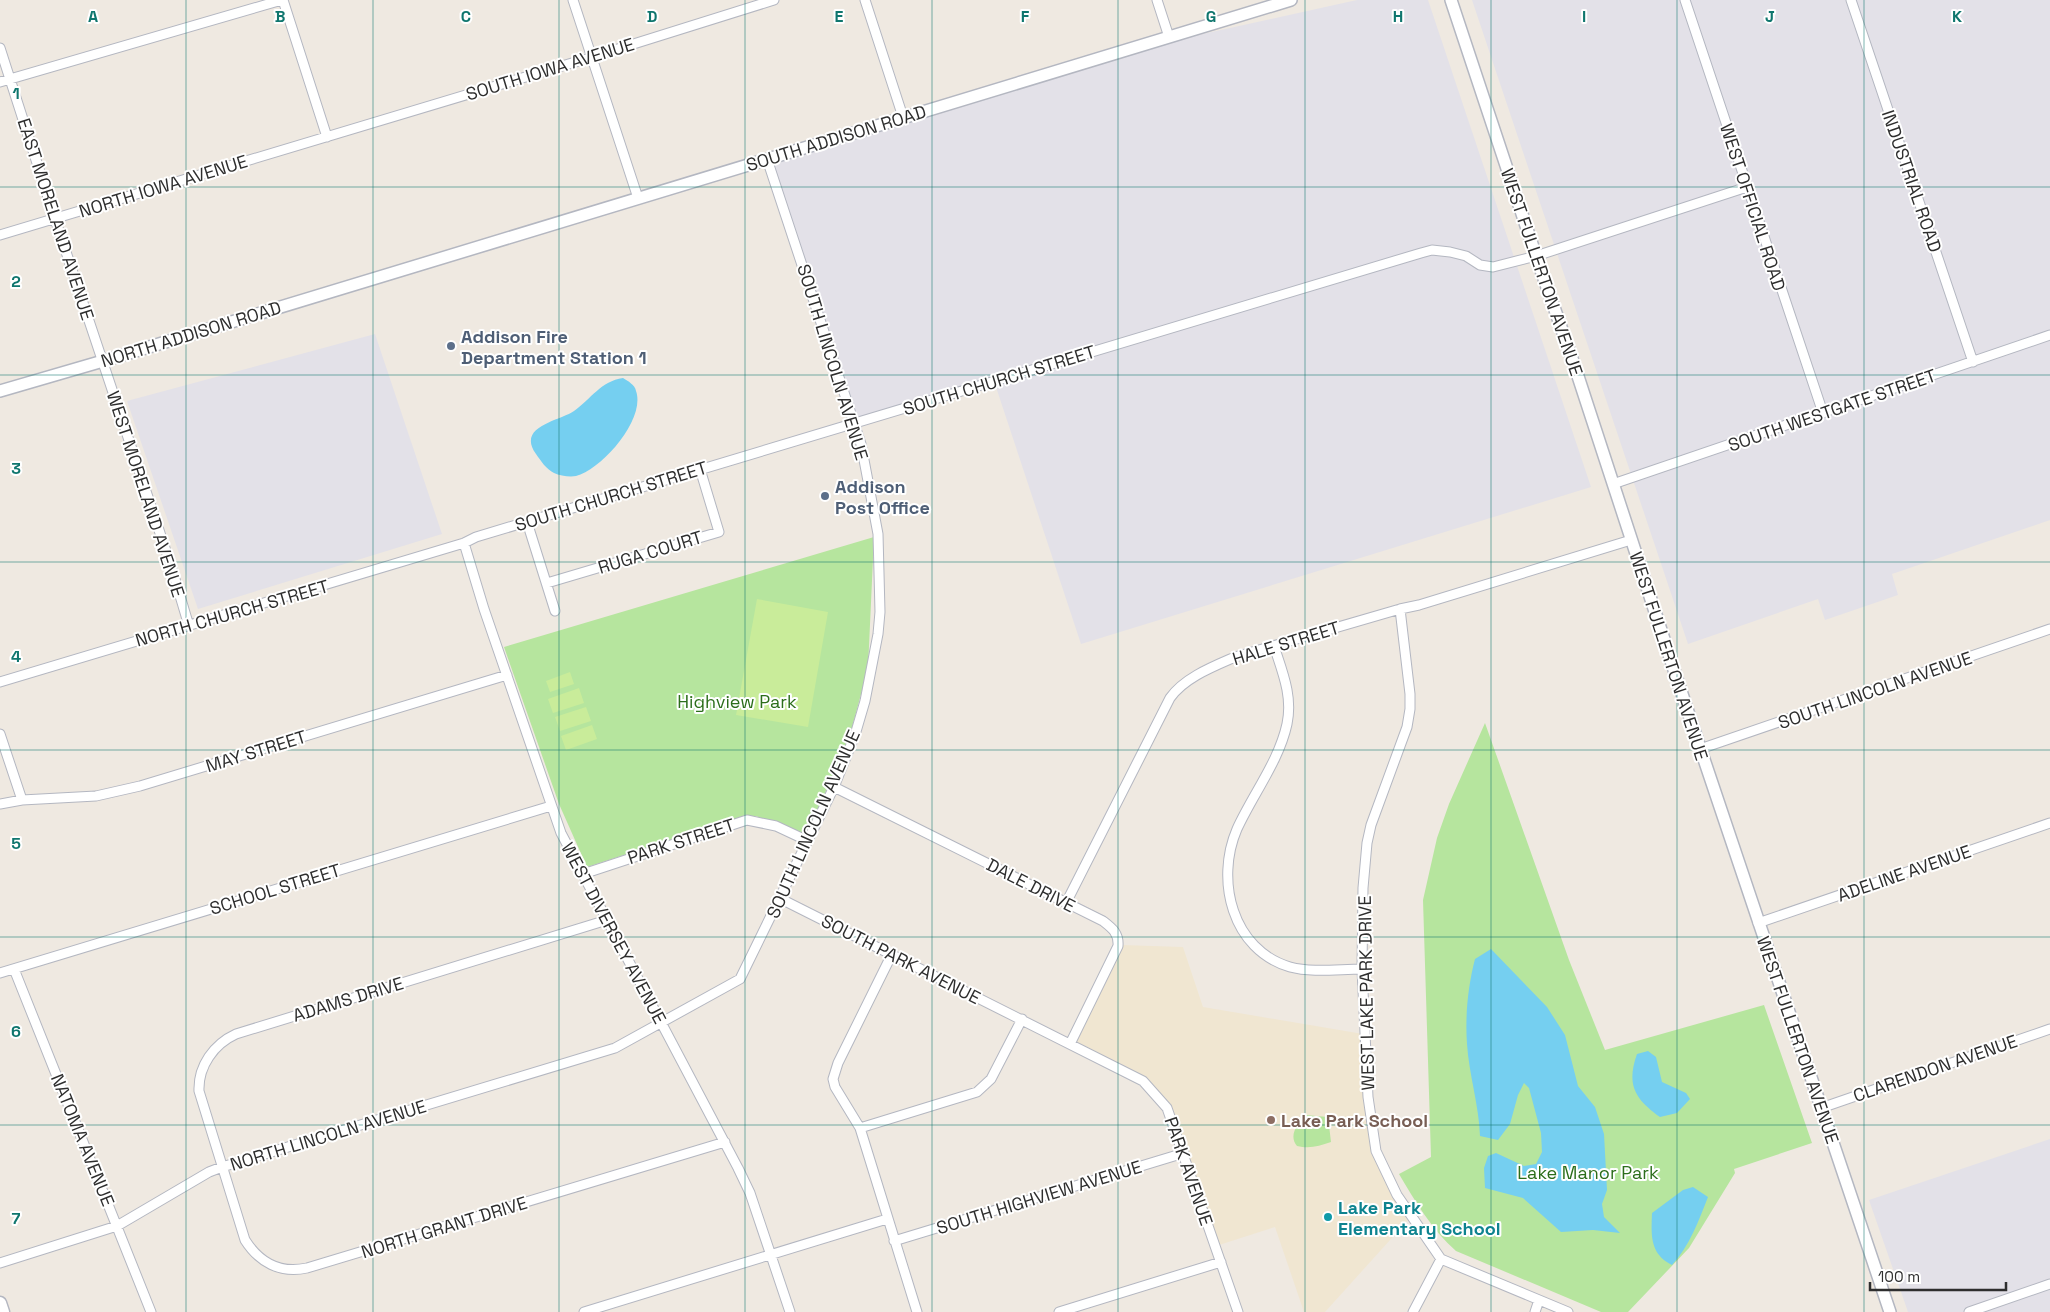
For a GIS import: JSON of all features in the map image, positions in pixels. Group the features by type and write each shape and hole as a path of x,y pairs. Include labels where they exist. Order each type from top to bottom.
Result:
{"main road":[{"path":"0,1303 3,1312"}],"street":[{"path":"0,82 282,0 327,137"},
{"path":"572,0 638,198"},
{"name":"SOUTH IOWA AVENUE","path":"327,137 774,0"},
{"path":"865,0 903,117"},
{"path":"1157,0 1169,37"},
{"name":"SOUTH ADDISON ROAD","path":"381,276 1291,0"},
{"name":"WEST FULLERTON AVENUE","path":"1450,0 1574,364 1700,750 1890,1312"},
{"name":"WEST OFFICIAL ROAD","path":"1684,0 1822,413"},
{"name":"INDUSTRIAL ROAD","path":"1851,0 1973,362"},
{"name":"EAST MORELAND AVENUE","path":"0,48 103,361"},
{"name":"NORTH IOWA AVENUE","path":"0,235 327,137"},
{"name":"SOUTH LINCOLN AVENUE","path":"662,1023 740,979 834,787 856,735 865,701 878,634 880,612 876,519 862,444 767,158"},
{"name":"SOUTH CHURCH STREET","path":"464,544 476,537 1421,253 1432,250 1450,252 1493,267 1536,256 1747,187"},
{"name":"NORTH ADDISON ROAD","path":"0,391 381,276"},
{"name":"SOUTH WESTGATE STREET","path":"1613,484 2050,335"},
{"name":"WEST MORELAND AVENUE","path":"103,361 189,626"},
{"name":"RUGA COURT","path":"547,583 719,532 700,469"},
{"path":"527,522 555,611"},
{"name":"HALE STREET","path":"1066,903 1170,698 1178,688 1213,666 1235,657 1419,605 1631,540"},
{"name":"NORTH CHURCH STREET","path":"0,682 464,544"},
{"name":"WEST DIVERSEY AVENUE","path":"464,544 561,833 750,1193 790,1312"},
{"name":"WEST LAKE PARK DRIVE","path":"1400,609 1410,709 1407,727 1377,807 1367,842 1363,888 1362,969 1368,1097 1376,1152 1396,1195 1441,1260"},
{"name":"SOUTH LINCOLN AVENUE","path":"1700,750 2050,630"},
{"path":"1274,646 1288,692 1289,713 1278,750 1238,828 1231,848 1228,877 1231,905 1236,919 1251,943 1275,961 1301,970 1362,969"},
{"name":"MAY STREET","path":"0,804 22,800 96,796 140,786 507,675"},
{"path":"0,734 22,800"},
{"name":"DALE DRIVE","path":"834,787 1103,921 1113,928 1119,941 1115,954 1070,1044"},
{"name":"SCHOOL STREET","path":"0,973 551,806"},
{"name":"PARK STREET","path":"583,874 747,820 776,826 808,841"},
{"name":"ADELINE AVENUE","path":"1758,923 2050,823"},
{"name":"SOUTH PARK AVENUE","path":"780,899 1022,1019"},
{"name":"ADAMS DRIVE","path":"222,1168 200,1091 199,1081 208,1059 223,1040 236,1034 607,920"},
{"path":"892,954 838,1063 833,1079 835,1087 860,1128 917,1312"},
{"name":"NATOMA AVENUE","path":"14,969 151,1312"},
{"path":"860,1128 970,1095 984,1087 990,1080 1022,1019"},
{"name":"PARK AVENUE","path":"1022,1019 1143,1081 1167,1108 1238,1312"},
{"name":"NORTH LINCOLN AVENUE","path":"0,1263 117,1226 209,1172 615,1048 662,1023"},
{"name":"CLARENDON AVENUE","path":"1821,1108 2050,1029"},
{"name":"NORTH GRANT DRIVE","path":"222,1168 242,1233 249,1246 258,1257 273,1266 294,1270 307,1268 724,1142"},
{"name":"SOUTH HIGHVIEW AVENUE","path":"894,1241 1184,1153"},
{"path":"584,1312 887,1219"},
{"path":"1413,1312 1441,1260 1568,1312"},
{"path":"1059,1312 1221,1262"},
{"path":"1969,1312 2050,1284"},
{"path":"1535,1312 1539,1300"}],"shaded area":[{"path":"1357,0 1428,0 1591,487 1081,644 993,378 857,419 773,162 1171,41"},
{"path":"1472,0 2050,0 2050,520 1892,574 1898,595 1825,620 1818,599 1688,644"},
{"path":"375,334 442,534 198,609 127,401"},
{"name":"Lake Park School","path":"1121,945 1183,947 1203,1007 1363,1034 1368,1132 1376,1161 1409,1219 1325,1312 1304,1312 1275,1227 1219,1245 1171,1108 1145,1079 1074,1042"},
{"path":"2050,1139 2050,1312 1908,1312 1869,1200"}],"green space":[{"name":"Highview Park","path":"874,537 868,668 849,739 806,836 756,816 732,820 587,867 559,804 504,647"},
{"path":"757,599 828,612 808,727 736,715"},
{"path":"570,672 574,684 550,692 546,681"},
{"path":"579,688 584,703 553,713 548,699"},
{"path":"586,707 591,721 560,731 555,717"},
{"name":"Lake Manor Park","path":"1485,723 1569,960 1605,1050 1764,1005 1812,1143 1734,1169 1735,1173 1689,1248 1628,1312 1601,1312 1456,1251 1432,1225 1399,1174 1431,1157 1423,900 1437,838 1449,804"},
{"path":"592,725 597,739 566,750 561,736"},
{"path":"1305,1115 1328,1117 1331,1142 1310,1147 1297,1146 1293,1138 1294,1134"}],"water":[{"path":"623,378 634,387 637,402 634,415 620,441 598,464 576,476 559,475 544,465 531,445 532,437 536,431 542,426 574,411 608,383"},
{"path":"1491,949 1547,1007 1565,1035 1578,1086 1595,1107 1604,1134 1607,1190 1602,1204 1604,1217 1620,1233 1593,1230 1561,1232 1523,1198 1485,1188 1484,1168 1488,1156 1496,1153 1524,1166 1536,1164 1542,1152 1541,1133 1529,1088 1524,1083 1518,1095 1510,1124 1498,1140 1480,1136 1468,1056 1467,1012 1475,959"},
{"path":"1648,1051 1656,1057 1662,1082 1686,1093 1690,1099 1677,1113 1660,1117 1644,1104 1635,1090 1632,1074 1637,1054"},
{"path":"1693,1187 1708,1197 1688,1242 1672,1265 1659,1255 1653,1244 1652,1213 1683,1190"}],"place":[{"name":"Addison Fire Department Station 1","path":"451,346"},
{"name":"Addison Post Office","path":"825,496"},
{"name":"Lake Park School","path":"1271,1120"},
{"name":"Lake Park Elementary School","path":"1328,1217"}]}
